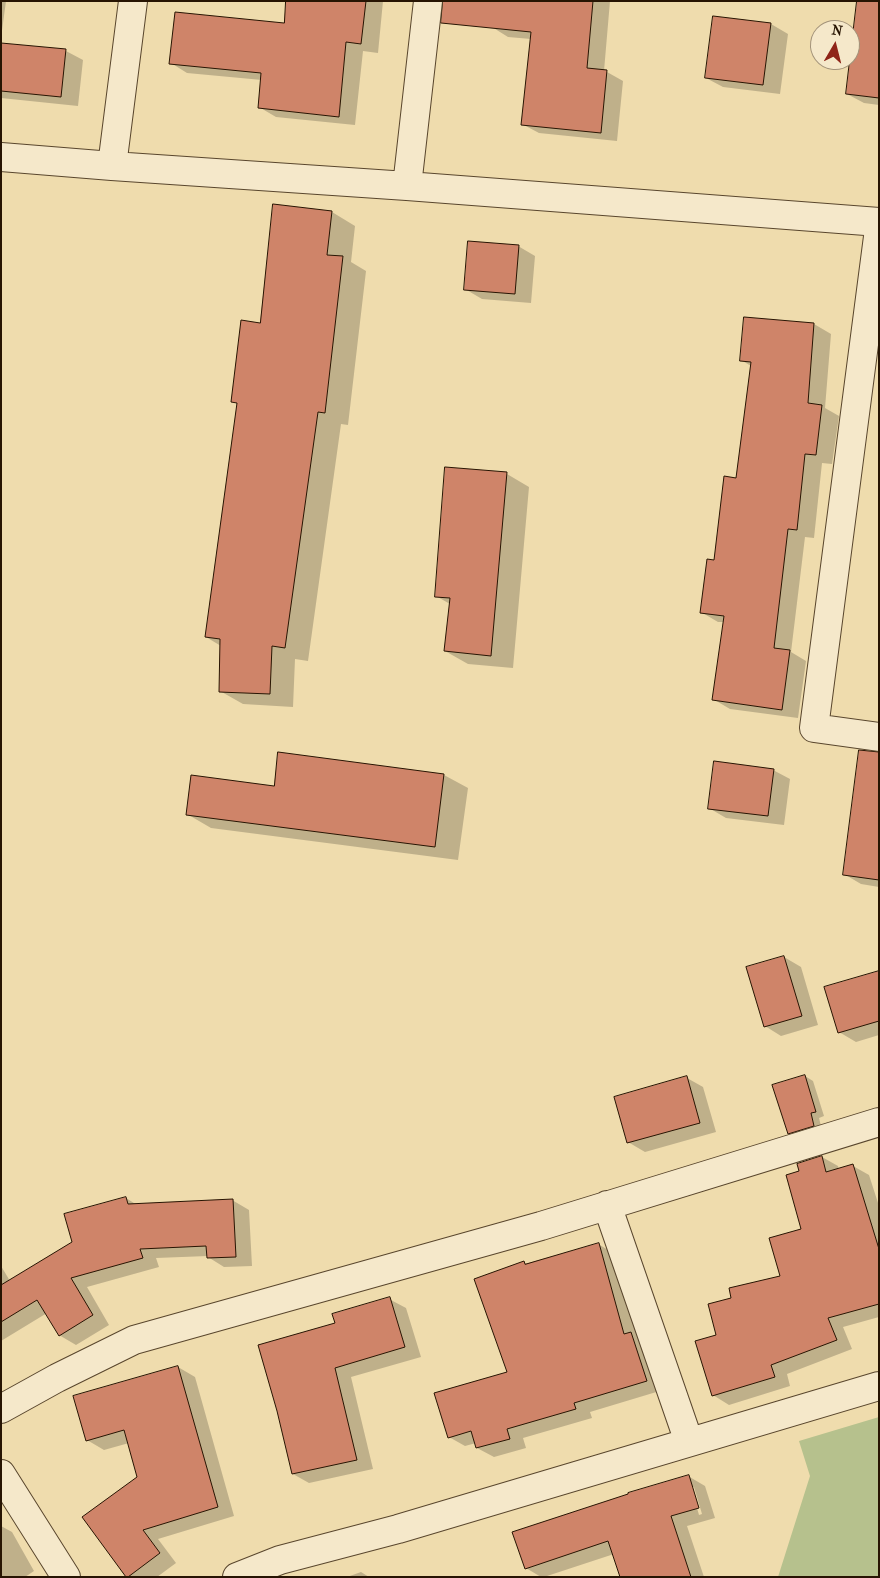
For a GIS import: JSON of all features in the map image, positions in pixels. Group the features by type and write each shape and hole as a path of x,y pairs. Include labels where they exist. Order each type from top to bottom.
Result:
{"street":[{"path":"112,166 133,1"},
{"path":"407,186 428,1"},
{"path":"1,157 879,222"},
{"path":"879,229 814,728 879,737"},
{"path":"1,1409 57,1378 134,1340 541,1226 879,1122"},
{"path":"607,1205 689,1442"},
{"path":"238,1577 280,1560 398,1529 879,1386"},
{"path":"1,1474 66,1577"}],"green space":[{"path":"879,1417 879,1577 778,1577 810,1476 799,1441"}],"building":[{"path":"286,1 366,1 361,44 346,42 339,117 258,108 261,73 169,64 175,12 284,23"},
{"path":"443,1 593,1 587,68 607,70 601,133 521,125 531,32 441,23"},
{"path":"857,1 879,1 879,98 846,94 849,70 860,70 860,20 855,20"},
{"path":"713,16 771,23 763,85 705,78"},
{"path":"1,43 66,49 61,97 1,91"},
{"path":"273,204 332,211 327,255 343,256 325,413 318,412 285,648 272,646 270,694 219,692 220,639 205,637 237,403 231,402 241,320 260,323"},
{"path":"468,241 519,245 515,294 464,290"},
{"path":"744,317 814,323 808,403 822,405 816,455 805,454 797,530 788,529 774,648 790,650 782,710 712,700 724,616 700,613 707,559 714,560 724,476 736,478 751,362 740,361"},
{"path":"445,467 507,472 491,656 444,651 450,598 435,597"},
{"path":"859,750 879,752 879,880 843,875"},
{"path":"278,752 444,774 435,847 186,815 191,775 274,786"},
{"path":"714,761 774,769 768,816 708,809"},
{"path":"784,956 802,1016 764,1027 746,967"},
{"path":"879,971 879,1021 838,1033 824,987"},
{"path":"805,1075 816,1112 811,1113 814,1126 788,1134 772,1085"},
{"path":"687,1076 700,1123 627,1143 614,1097"},
{"path":"822,1156 826,1172 853,1164 879,1249 879,1304 828,1318 837,1340 771,1365 775,1377 712,1396 695,1341 716,1335 708,1304 731,1298 729,1288 780,1276 769,1238 801,1229 786,1175 799,1171 797,1164"},
{"path":"126,1197 128,1204 233,1199 236,1257 207,1258 206,1246 140,1249 143,1258 71,1278 93,1315 59,1336 37,1300 1,1322 1,1285 72,1242 64,1214"},
{"path":"599,1243 624,1334 631,1332 647,1381 574,1403 576,1409 507,1429 510,1439 476,1448 471,1431 448,1438 434,1393 507,1372 474,1279 524,1261 525,1264"},
{"path":"390,1297 405,1347 335,1368 357,1460 292,1474 277,1411 258,1345 335,1323 332,1314"},
{"path":"178,1366 218,1507 143,1530 160,1553 126,1577 82,1517 137,1477 124,1430 86,1441 73,1396"},
{"path":"689,1475 699,1508 671,1516 691,1577 620,1577 608,1541 525,1569 512,1532 628,1493"}]}
